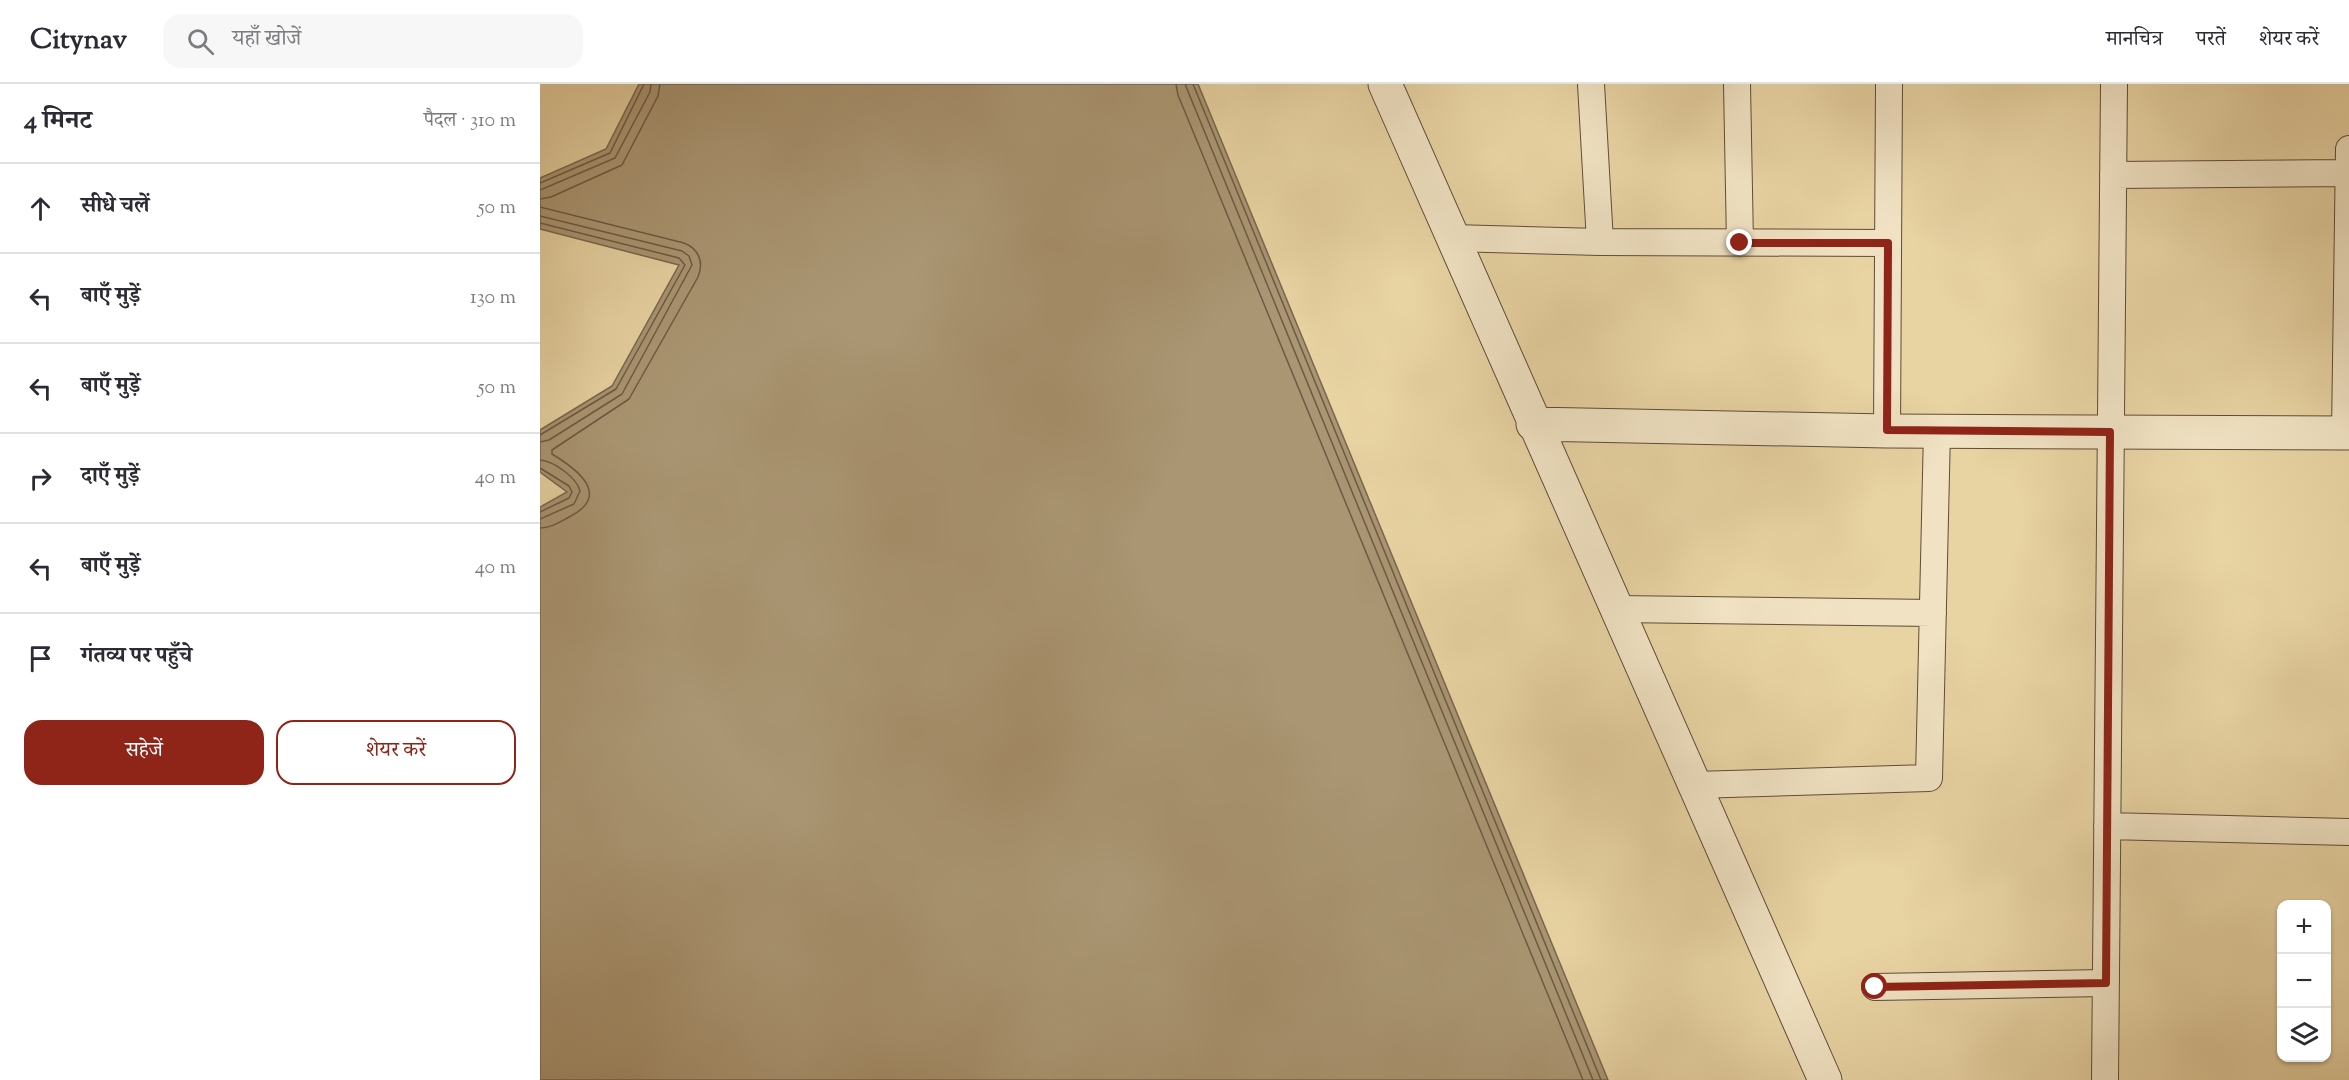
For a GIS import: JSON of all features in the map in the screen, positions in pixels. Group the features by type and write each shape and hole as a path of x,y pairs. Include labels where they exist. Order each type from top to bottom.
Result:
{"street":[{"path":"1385,84 1533,424 1825,1080"},
{"path":"1591,84 1600,243"},
{"path":"1737,84 1740,243"},
{"path":"1887,430 1888,84"},
{"path":"2105,1080 2114,84"},
{"path":"1533,424 1937,431 2347,433 2349,149"},
{"path":"2113,175 2349,172"},
{"path":"1452,238 1600,243 1888,243"},
{"path":"1694,785 1929,778 1937,431"},
{"path":"1615,609 1933,613"},
{"path":"2107,826 2349,832"},
{"path":"1875,987 2106,983"}],"water":[{"path":"639,84 1198,84 1608,1080 540,1080 540,507 567,492 540,472 540,430 612,386 679,265 540,229 540,178 606,149"}],"route":[{"path":"1740,243 1888,243 1887,430 2110,432 2106,983 1875,987"}]}
